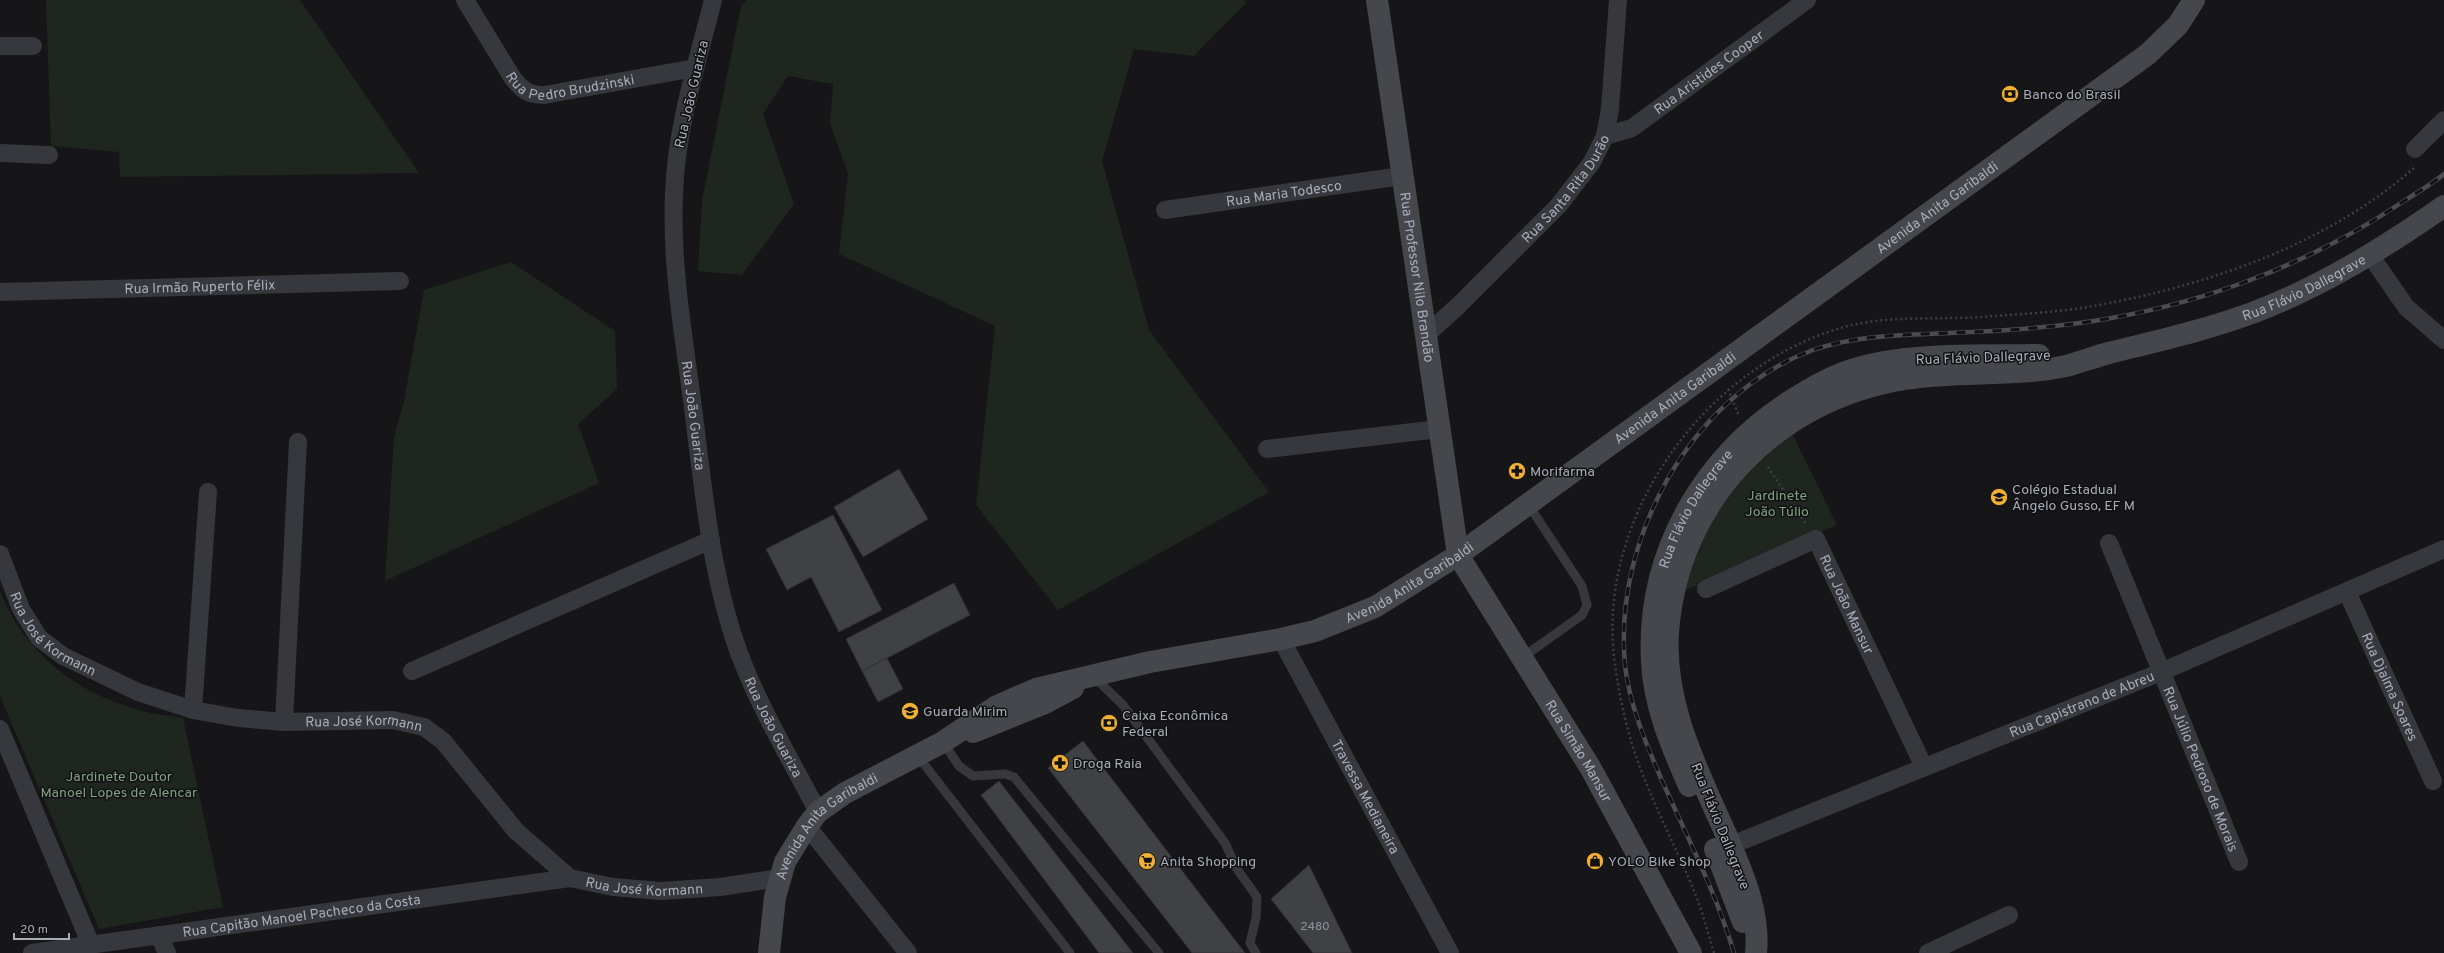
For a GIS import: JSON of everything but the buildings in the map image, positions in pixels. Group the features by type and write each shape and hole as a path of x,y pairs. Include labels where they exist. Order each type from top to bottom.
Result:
{"main road":[{"name":"Rua Professor Nilo Brandão","path":"1377,0 1458,554"},
{"name":"Avenida Anita Garibaldi","path":"769,953 772,916 779,878 792,849 813,819 845,793 943,742 1004,703 1036,689 1150,662 1281,639 1339,622 1375,607 1458,554 2148,54 2173,30 2194,0"},
{"name":"Rua Flávio Dallegrave","path":"1745,953 1743,922 1724,849 1681,726 1669,669 1668,634 1678,575 1688,546 1722,486 1757,449 1793,419 1849,392 1872,386 1938,375 2038,370 2065,366 2106,354 2157,342 2253,313 2298,293 2370,256 2444,206"},
{"name":"Rua Flávio Dallegrave","path":"1756,953 1756,922 1747,885 1724,849 1669,741 1657,697 1652,664 1652,633 1656,592 1666,557 1681,518 1702,484 1724,456 1754,427 1780,407 1809,389 1837,376 1873,364 1905,359 2106,354"},
{"name":"Rua Simão Mansur","path":"1458,554 1590,767 1691,953"}],"street":[{"name":"Rua Pedro Brudzinski","path":"465,0 512,78 521,89 531,95 544,95 695,68"},
{"name":"Rua João Guariza","path":"713,0 695,68 678,153 674,194 674,243 678,287 711,540 731,626 747,675 813,819 908,953"},
{"name":"Rua Santa Rita Durão","path":"1426,335 1459,305 1559,205 1592,162 1605,136 1610,109 1618,0"},
{"name":"Rua Aristides Cooper","path":"1605,136 1632,128 1807,0"},
{"path":"0,46 33,46"},
{"path":"2418,156 2444,120"},
{"path":"0,153 49,155"},
{"name":"Rua Maria Todesco","path":"1165,210 1402,176"},
{"path":"2370,256 2406,307 2444,340"},
{"name":"Rua Irmão Ruperto Félix","path":"0,292 400,281"},
{"path":"1267,449 1439,429"},
{"path":"284,722 298,442"},
{"path":"193,710 208,492"},
{"path":"412,671 711,540"},
{"path":"1706,589 1816,540"},
{"name":"Rua João Mansur","path":"1816,540 1924,767"},
{"name":"Rua Júlio Pedroso de Morais","path":"2109,543 2239,862"},
{"name":"Rua Capistrano de Abreu","path":"1724,849 2161,672 2444,549"},
{"name":"Rua José Kormann","path":"0,554 28,624 50,647 138,692 193,710 238,718 284,722 393,720 424,727 443,741 516,831 570,878 613,887 661,891 720,887 779,878"},
{"name":"Rua Djalma Soares","path":"2347,592 2433,781"},
{"name":"Travessa Medianeira","path":"1281,639 1450,953"},
{"path":"0,729 91,945"},
{"name":"Rua Capitão Manoel Pacheco da Costa","path":"32,953 570,878"},
{"path":"1928,953 2009,915"},
{"path":"159,935 167,953"}],"lane":[{"path":"1523,657 1582,615 1587,605 1582,586 1528,503"},
{"path":"1093,676 1123,705 1133,718 1225,843 1237,869 1257,897 1256,918 1250,943 1256,953"},
{"path":"943,742 959,766 973,776 1005,774 1014,777 1159,953"},
{"path":"918,755 1070,953"}],"path":[{"path":"1714,953 1698,902 1640,768 1624,713 1614,661 1614,617 1617,582 1628,537 1651,483 1673,450 1697,420 1728,390 1749,373 1779,354 1818,336 1847,326 1884,320 1988,317 2087,307 2173,287 2233,269 2290,246 2337,223 2397,183 2418,156"},
{"path":"1716,367 1742,423"},
{"name":"Rua João Mansur","path":"1757,449 1816,540"}],"green space":[{"path":"46,0 300,0 419,173 120,177 119,152 51,146"},
{"path":"747,0 1244,0 1247,2 1194,56 1134,49 1102,161 1149,330 1269,492 1058,610 976,505 995,326 839,254 848,174 830,123 833,84 788,76 763,114 794,204 742,275 698,271 702,201 741,6"},
{"path":"511,262 615,331 617,389 578,424 599,483 385,581 394,437 404,401 424,290"},
{"name":"Jardinete João Túlio","path":"1791,431 1837,525 1684,591 1700,546 1714,516 1723,502 1748,471"},
{"name":"Jardinete Doutor Manoel Lopes de Alencar","path":"0,591 10,613 22,632 53,666 72,680 91,691 135,709 183,718 223,907 99,929 0,696"}],"railway":[{"path":"1734,953 1710,886 1660,776 1638,722 1630,693 1625,665 1624,641 1627,593 1632,569 1647,523 1667,480 1695,438 1711,419 1748,386 1768,372 1790,360 1829,345 1846,341 1880,337 2008,330 2086,322 2146,311 2223,290 2299,260 2335,242 2370,223 2444,174"}],"place":[{"name":"Banco do Brasil","path":"2010,94"},
{"name":"Morifarma","path":"1517,471"},
{"name":"Colégio Estadual Ângelo Gusso, EF M","path":"1999,497"},
{"name":"Guarda Mirim","path":"910,711"},
{"name":"Caixa Econômica Federal","path":"1109,723"},
{"name":"Droga Raia","path":"1060,763"},
{"name":"Anita Shopping","path":"1147,861"},
{"name":"YOLO Bike Shop","path":"1595,861"}]}
